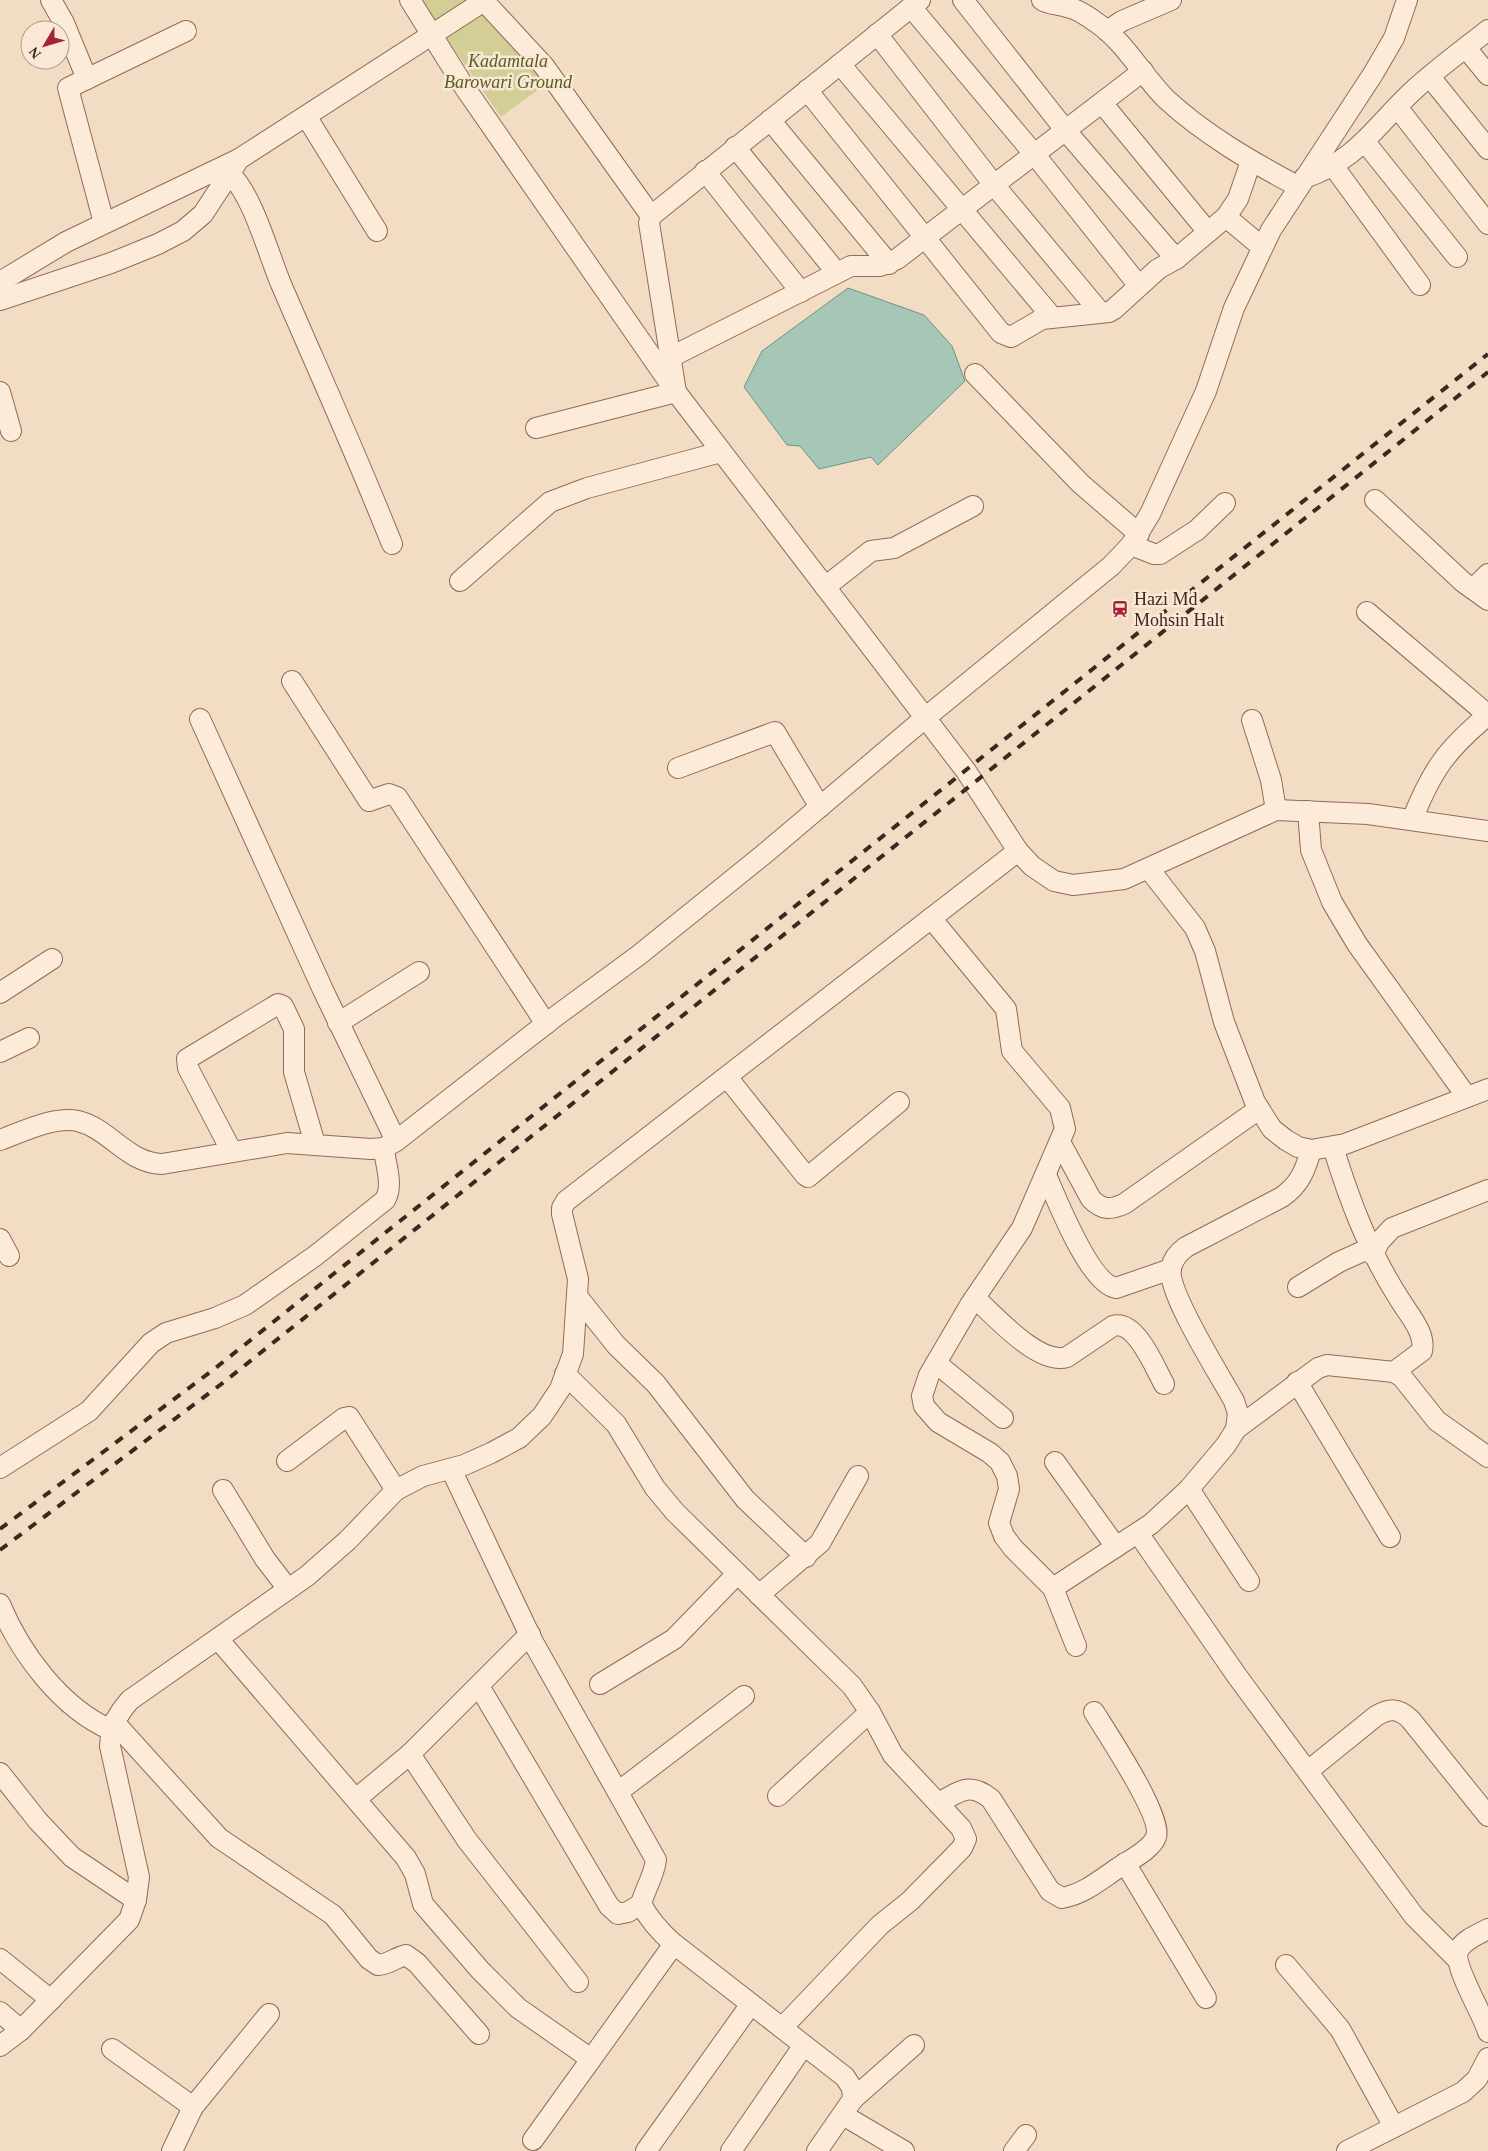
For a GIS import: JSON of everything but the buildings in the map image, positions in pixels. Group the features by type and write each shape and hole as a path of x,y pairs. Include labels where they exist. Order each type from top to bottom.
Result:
{"street":[{"path":"51,0 64,23 87,79"},
{"path":"410,0 465,88 676,392 966,771 1018,851 1032,866 1054,881 1073,885 1124,879 1276,810 1368,814 1488,831"},
{"path":"963,0 1066,131 1176,259"},
{"path":"1042,0 1048,4 1068,7 1098,23 1165,98 1195,123 1251,161 1302,183 1334,167 1365,142 1397,107 1430,77 1488,30"},
{"path":"1107,32 1122,21 1171,0"},
{"path":"0,1140 52,1122 76,1121 88,1125 137,1159 149,1164 162,1164 287,1143 371,1149 390,1144 639,955 1111,566 1135,540 1206,391 1234,308 1262,247 1390,45 1408,0"},
{"path":"0,282 66,242 104,223 234,167 306,116 433,36 483,1 544,66 650,216 676,392"},
{"path":"650,216 916,4 1139,286"},
{"path":"104,223 68,91 70,86 186,31"},
{"path":"877,34 995,186 1100,312"},
{"path":"1466,48 1488,75"},
{"path":"840,64 1052,317"},
{"path":"671,357 858,264 880,266 889,264 995,186 1142,71"},
{"path":"1430,77 1488,149"},
{"path":"807,90 924,239 1007,338 1012,338 1042,319 1114,309 1167,263 1176,259 1226,217 1238,198 1251,161"},
{"path":"1102,103 1208,232"},
{"path":"1397,107 1488,224"},
{"path":"306,116 377,231"},
{"path":"770,120 889,264"},
{"path":"1365,142 1457,257"},
{"path":"735,147 837,273"},
{"path":"0,300 111,262 158,244 183,231 203,214 234,167"},
{"path":"234,167 392,544"},
{"path":"1334,167 1420,285"},
{"path":"706,171 801,292"},
{"path":"1226,217 1262,247"},
{"path":"975,374 1135,540 1154,554 1160,554 1197,530 1225,503"},
{"path":"0,392 11,431"},
{"path":"536,428 676,392"},
{"path":"460,581 550,502 588,488 721,452"},
{"path":"1375,500 1481,595 1488,574"},
{"path":"825,587 871,551 894,548 973,506"},
{"path":"1367,612 1488,715 1463,735 1433,771 1412,820"},
{"path":"292,681 369,801 390,794 397,797 546,1024"},
{"path":"0,1468 88,1411 151,1343 166,1333 215,1318 246,1305 294,1271 385,1200 390,1193 390,1144 338,1023 200,719"},
{"path":"1252,720 1271,780 1276,810"},
{"path":"678,768 775,732 820,807"},
{"path":"1308,811 1310,850 1332,902 1357,944 1467,1097"},
{"path":"0,2046 21,2030 129,1920 136,1900 139,1877 110,1746 112,1726 130,1700 288,1589 348,1540 396,1490 423,1476 464,1465 519,1438 542,1416 560,1389 573,1354 578,1278 562,1208 566,1201 1018,851"},
{"path":"1149,869 1195,928 1201,940 1224,1022 1259,1109 1272,1129 1298,1147 1311,1150 1333,1147 1488,1088"},
{"path":"931,918 1006,1009 1012,1051 1060,1108 1065,1120 1065,1129 1022,1228 975,1298 936,1363 924,1386 922,1396 924,1406 938,1422 990,1453 1000,1462 1007,1476 1009,1489 999,1523 1004,1536 1013,1548 1053,1588 1076,1646"},
{"path":"0,993 52,959"},
{"path":"338,1023 419,972"},
{"path":"232,1152 188,1068 187,1059 278,1004 283,1006 294,1029 294,1072 315,1144"},
{"path":"0,1052 29,1038"},
{"path":"727,1077 805,1176 808,1177 899,1102"},
{"path":"1060,1142 1091,1199 1098,1206 1114,1208 1124,1204 1259,1109"},
{"path":"1333,1147 1352,1207 1371,1251 1418,1329 1424,1344 1422,1351 1394,1372"},
{"path":"1236,1429 1238,1413 1234,1401 1177,1297 1171,1269 1176,1258 1186,1246 1282,1197 1291,1190 1304,1175 1311,1150"},
{"path":"1046,1175 1072,1232 1102,1282 1116,1288 1171,1269"},
{"path":"1298,1287 1339,1262 1371,1251 1392,1228 1488,1190"},
{"path":"577,1296 616,1345 656,1384 745,1499 806,1557"},
{"path":"975,1298 1035,1350 1051,1358 1060,1359 1068,1357 1113,1326 1120,1324 1127,1326 1146,1350 1164,1384"},
{"path":"936,1363 1003,1418"},
{"path":"1053,1588 1151,1524 1189,1489 1226,1445 1236,1429 1309,1373 1327,1365 1394,1372 1402,1377 1437,1420 1488,1457"},
{"path":"565,1374 616,1424 654,1488 737,1574 852,1686 870,1712 893,1754 961,1828 966,1839 962,1848 910,1900 880,1925 782,2028"},
{"path":"1297,1382 1390,1537"},
{"path":"287,1461 344,1418 349,1417 396,1490"},
{"path":"1055,1462 1116,1547"},
{"path":"451,1469 530,1634 656,1860 654,1871 641,1904 628,1912 618,1914 609,1906 479,1686"},
{"path":"758,1595 806,1557 820,1543 858,1476"},
{"path":"1189,1489 1249,1581"},
{"path":"223,1490 265,1559 288,1589"},
{"path":"1138,1533 1237,1676 1414,1916 1457,1959"},
{"path":"600,1684 674,1638 737,1574"},
{"path":"0,1604 21,1644 55,1688 83,1714 112,1726 219,1838 333,1915 369,1958 378,1965 390,1964 397,1957 406,1955 417,1962 480,2034"},
{"path":"356,1799 410,1754 530,1634"},
{"path":"218,1639 406,1858 415,1874 423,1904 480,1970 518,2008 592,2059"},
{"path":"618,1792 744,1696"},
{"path":"1308,1771 1376,1716 1387,1710 1397,1710 1410,1719 1488,1816"},
{"path":"778,1796 870,1712"},
{"path":"938,1803 966,1788 980,1790 991,1799 1050,1891 1062,1898 1078,1895 1147,1848 1156,1837 1157,1825 1148,1803 1094,1712"},
{"path":"410,1754 467,1840 578,1982"},
{"path":"0,1773 38,1821 72,1857 136,1900"},
{"path":"1125,1863 1206,1998"},
{"path":"641,1904 659,1932 845,2077 852,2088 848,2107"},
{"path":"1488,1929 1466,1942 1458,1950 1457,1959 1458,1968 1484,2016 1488,2032"},
{"path":"533,2140 674,1944"},
{"path":"0,1959 51,2000"},
{"path":"1286,1965 1340,2029 1394,2127"},
{"path":"646,2151 751,2004"},
{"path":"0,2012 21,2030"},
{"path":"178,2149 193,2108 269,2014"},
{"path":"817,2151 848,2107 914,2045"},
{"path":"730,2151 804,2046"},
{"path":"112,2049 193,2108"},
{"path":"1347,2151 1463,2092 1477,2079 1488,2058"},
{"path":"848,2107 904,2151"}],"green space":[{"name":"Kadamtala Barowari Ground","path":"420,0 478,0 554,78 501,117"}],"shaded area":[{"path":"848,288 924,315 952,346 965,381 878,465 871,457 819,469 800,446 787,445 744,387 762,351"}],"railway":[{"path":"0,1529 213,1370 1488,354"},
{"path":"0,1550 224,1382 1488,372"}],"place":[{"name":"Hazi Md Mohsin Halt","path":"1120,609"}]}
